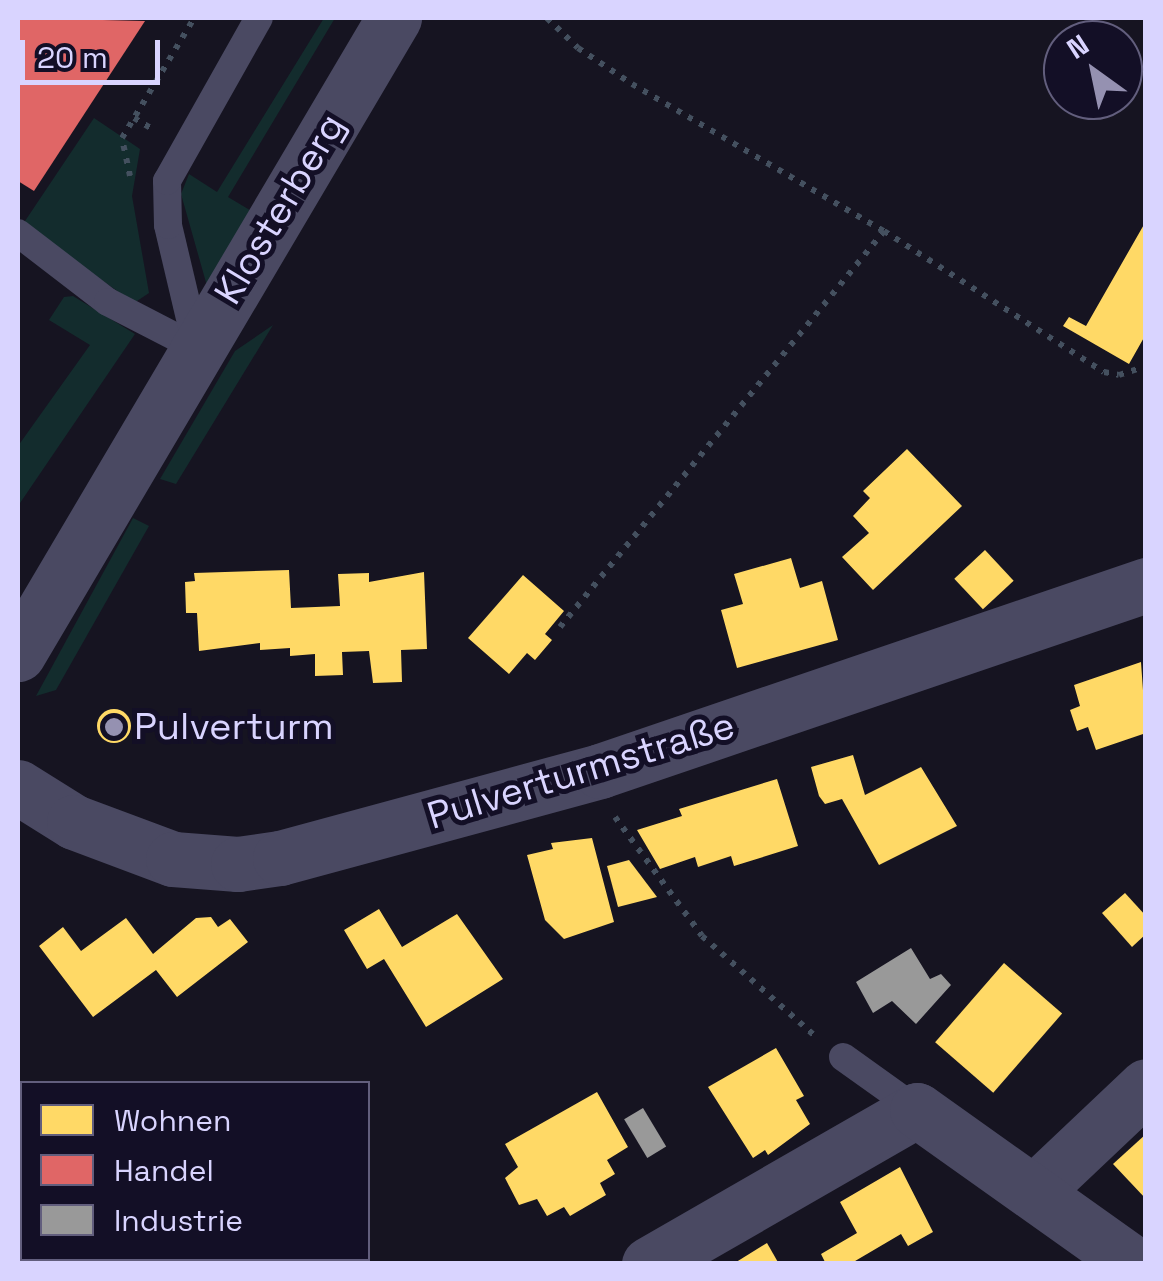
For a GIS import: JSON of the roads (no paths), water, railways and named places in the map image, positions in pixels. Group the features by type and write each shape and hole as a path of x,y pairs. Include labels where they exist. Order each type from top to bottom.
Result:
{"street":[{"name":"Klosterberg","path":"18,654 394,18"},
{"name":"Pulverturmstraße","path":"18,787 114,840 173,859 238,864 600,771 1146,586"},
{"path":"1034,1192 1146,1086"},
{"path":"649,1264 917,1110 1134,1264"}],"lane":[{"name":"Klosterberg","path":"197,348 168,225 167,181 259,18"},
{"path":"18,233 108,302 197,348"},
{"path":"843,1057 917,1110"}],"place":[{"name":"Pulverturm","path":"114,727"}]}
